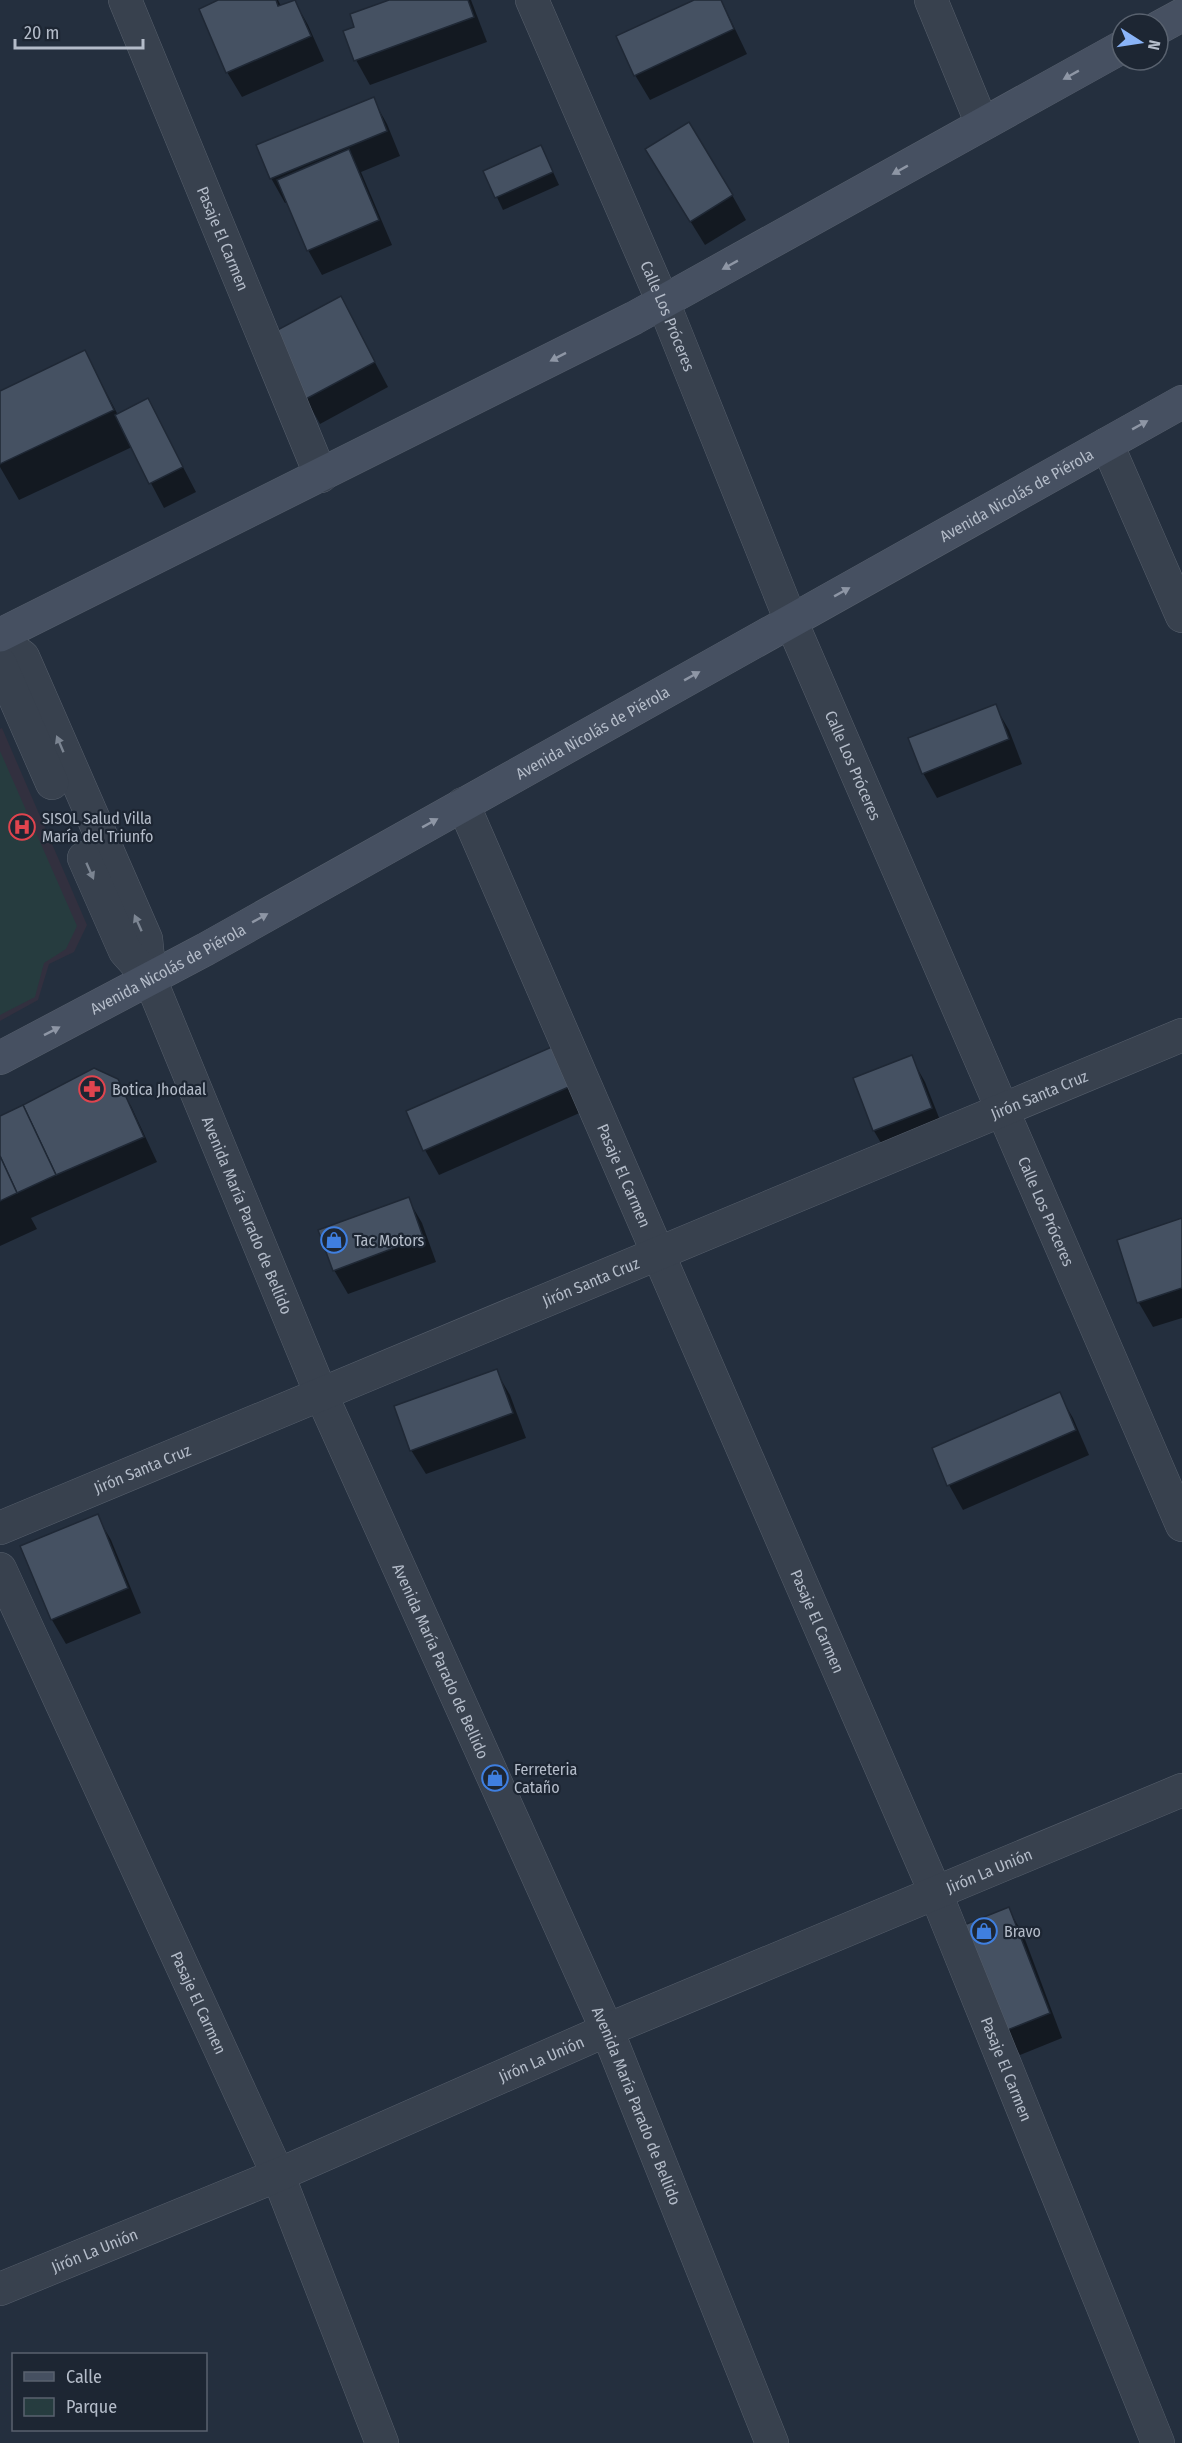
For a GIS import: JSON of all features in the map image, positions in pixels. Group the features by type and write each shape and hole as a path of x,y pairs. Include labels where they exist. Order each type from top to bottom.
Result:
{"main road":[{"path":"0,635 321,476 663,302 1110,54"},
{"name":"Avenida Nicolás de Piérola","path":"0,1058 150,979 1182,402"}],"street":[{"name":"Pasaje El Carmen","path":"125,0 321,476"},
{"name":"Calle Los Próceres","path":"532,0 663,302 791,621 1182,1525"},
{"path":"931,0 981,124"},
{"path":"1107,444 1182,616"},
{"name":"Avenida María Parado de Bellido","path":"0,640 23,657 146,939 150,979 321,1394 607,2030 772,2443"},
{"name":"Avenida María Parado de Bellido","path":"0,664 125,951 150,979"},
{"name":"Pasaje El Carmen","path":"463,804 936,1894 1158,2443"},
{"name":"Jirón Santa Cruz","path":"0,1528 1182,1035"},
{"name":"Pasaje El Carmen","path":"0,1569 278,2175 382,2443"},
{"name":"Jirón La Unión","path":"0,2289 278,2175 607,2030 1182,1790"}],"shaded area":[{"name":"SISOL Salud Villa María del Triunfo","path":"2,728 87,925 74,952 49,964 38,1000 0,1021 0,729"}],"green space":[{"name":"SISOL Salud Villa María del Triunfo","path":"0,751 77,926 66,949 44,963 35,997 0,1015"}],"building":[{"path":"218,0 276,0 278,6 295,0 311,36 226,73 199,9"},
{"path":"389,0 468,0 474,17 354,61 343,31 354,27 350,14"},
{"path":"694,0 721,0 734,29 634,76 616,36"},
{"path":"374,97 387,131 270,179 256,145"},
{"path":"689,122 733,195 690,222 645,149"},
{"path":"541,145 553,172 495,198 483,171"},
{"path":"349,149 379,220 307,251 277,180"},
{"path":"341,296 375,362 304,400 270,334"},
{"path":"85,350 114,410 0,464 0,391"},
{"path":"148,398 183,467 149,484 115,415"},
{"path":"996,704 1009,739 922,774 908,738"},
{"path":"554,1046 571,1086 423,1151 406,1111"},
{"path":"912,1055 932,1108 873,1131 853,1078"},
{"path":"94,1068 118,1079 144,1137 56,1175 23,1105"},
{"path":"23,1105 56,1175 17,1193 0,1156 0,1116"},
{"path":"0,1156 17,1193 0,1201"},
{"path":"409,1197 423,1237 333,1271 318,1230"},
{"path":"1182,1218 1182,1288 1137,1303 1117,1240"},
{"path":"497,1369 513,1413 410,1451 394,1406"},
{"path":"1060,1392 1076,1430 947,1486 932,1448"},
{"path":"98,1514 128,1588 51,1620 20,1546"},
{"path":"1009,1907 1050,2013 1005,2031 964,1925"}],"place":[{"name":"SISOL Salud Villa María del Triunfo","path":"22,827"},
{"name":"Botica Jhodaal","path":"92,1089"},
{"name":"Tac Motors","path":"334,1240"},
{"name":"Ferreteria Cataño","path":"495,1778"},
{"name":"Bravo","path":"984,1931"}]}
